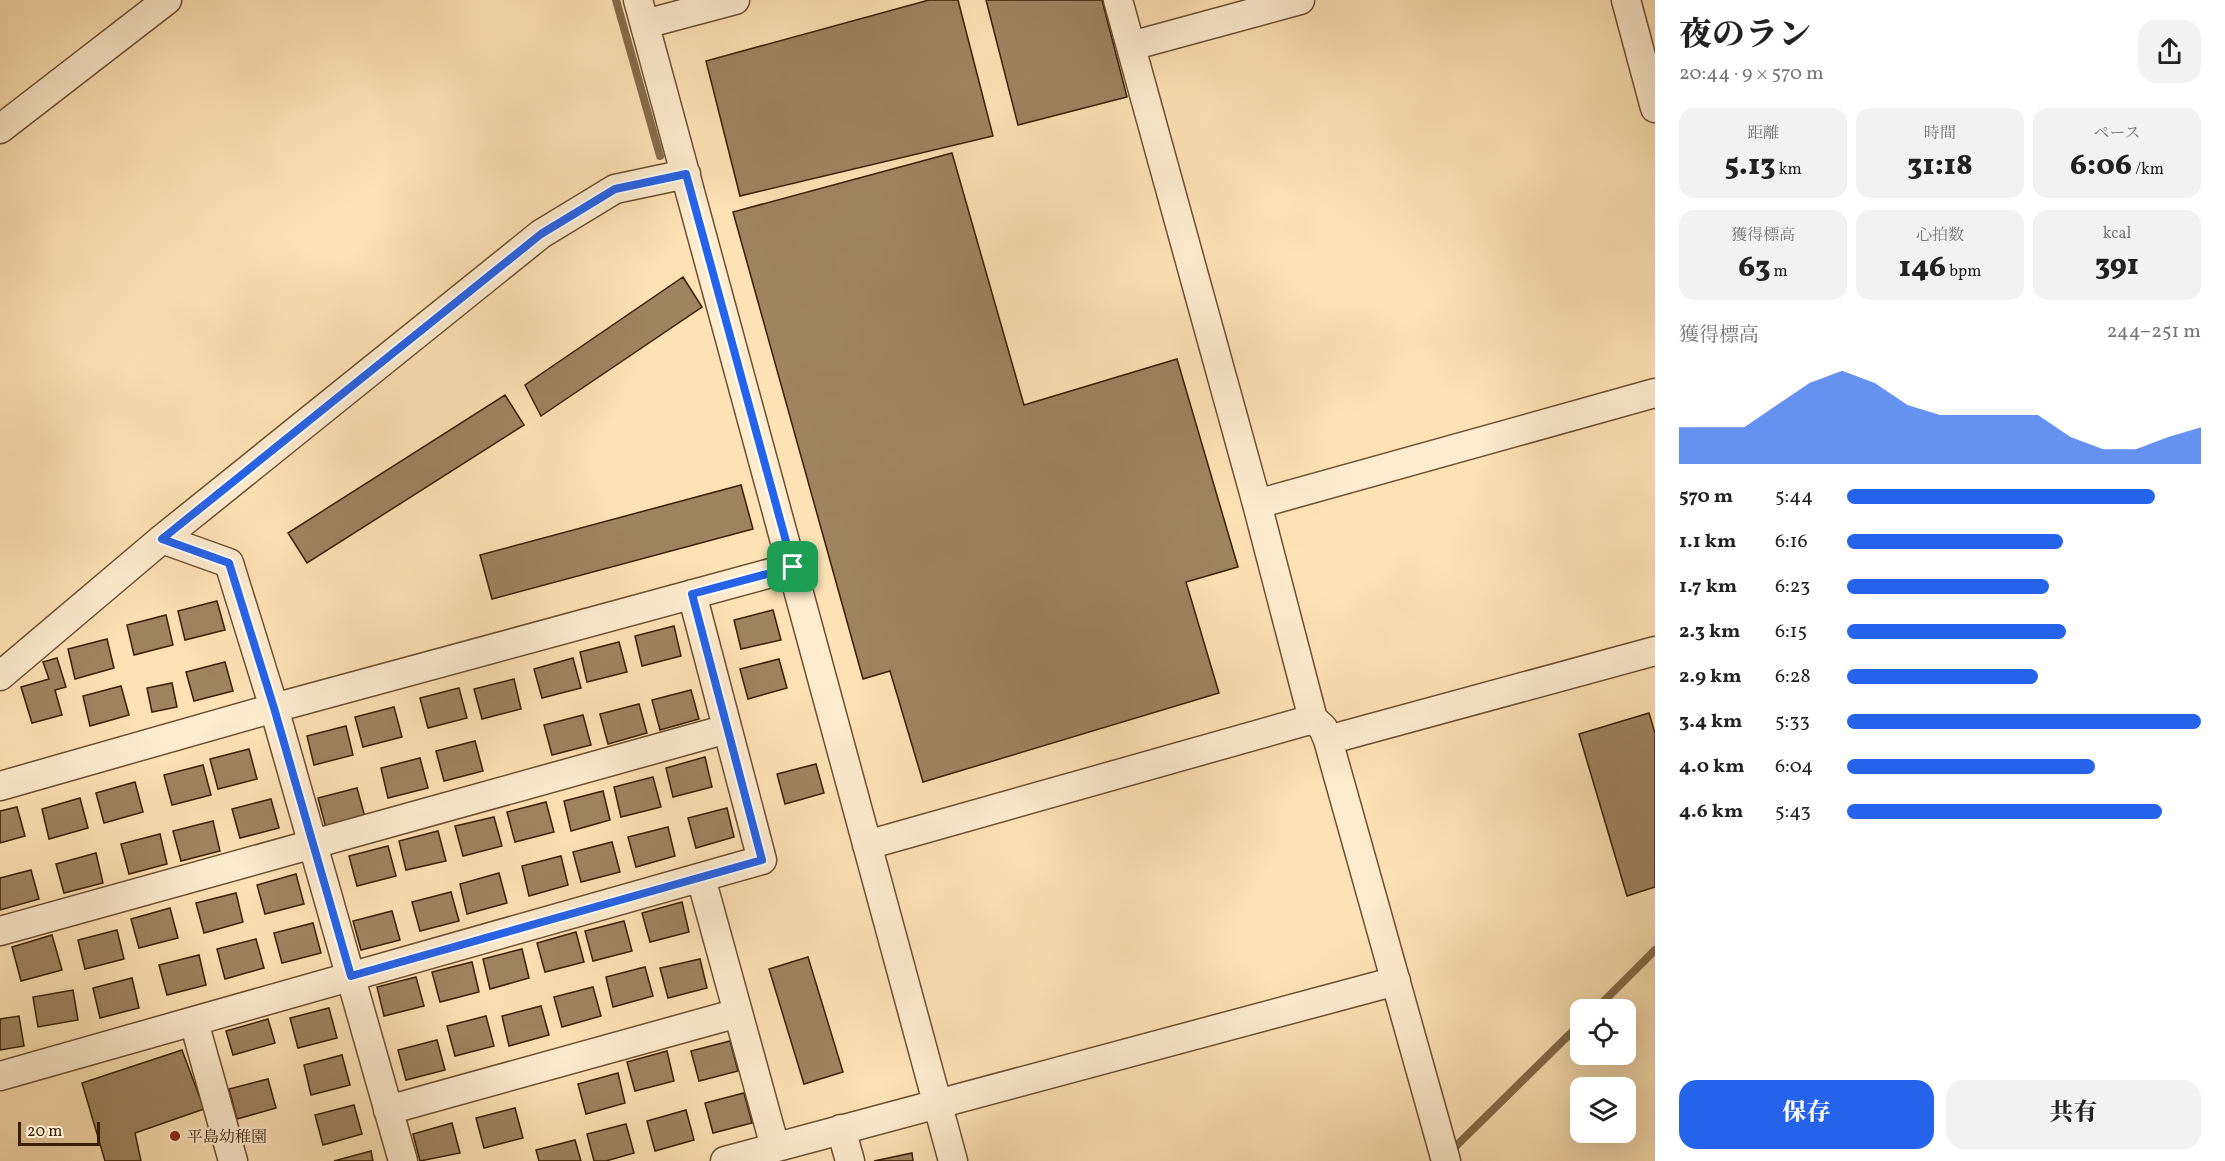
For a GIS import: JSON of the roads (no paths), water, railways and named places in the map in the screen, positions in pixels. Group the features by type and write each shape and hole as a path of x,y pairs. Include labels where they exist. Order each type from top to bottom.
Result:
{"street":[{"path":"0,129 167,0"},
{"path":"735,0 641,12 952,1161"},
{"path":"1118,0 1257,504 1446,1161"},
{"path":"1131,46 1300,0"},
{"path":"1626,0 1655,108"},
{"path":"0,675 162,539 541,234 615,189 686,174"},
{"path":"1257,504 1655,393"},
{"path":"162,539 229,563 274,708 403,1161"},
{"path":"0,786 274,708 793,567"},
{"path":"0,1076 762,860 692,594"},
{"path":"867,845 1321,729 1655,651"},
{"path":"0,931 312,842 727,729"},
{"path":"701,878 775,1147"},
{"path":"725,1161 1396,981"},
{"path":"388,1110 738,1013"},
{"path":"194,1022 233,1161"},
{"path":"841,1129 850,1161"}],"waterway":[{"path":"616,0 660,156"},
{"path":"1606,999 1655,950"},
{"path":"1450,1152 1570,1034"}],"place":[{"name":"平島幼稚園","path":"175,1136"}]}
